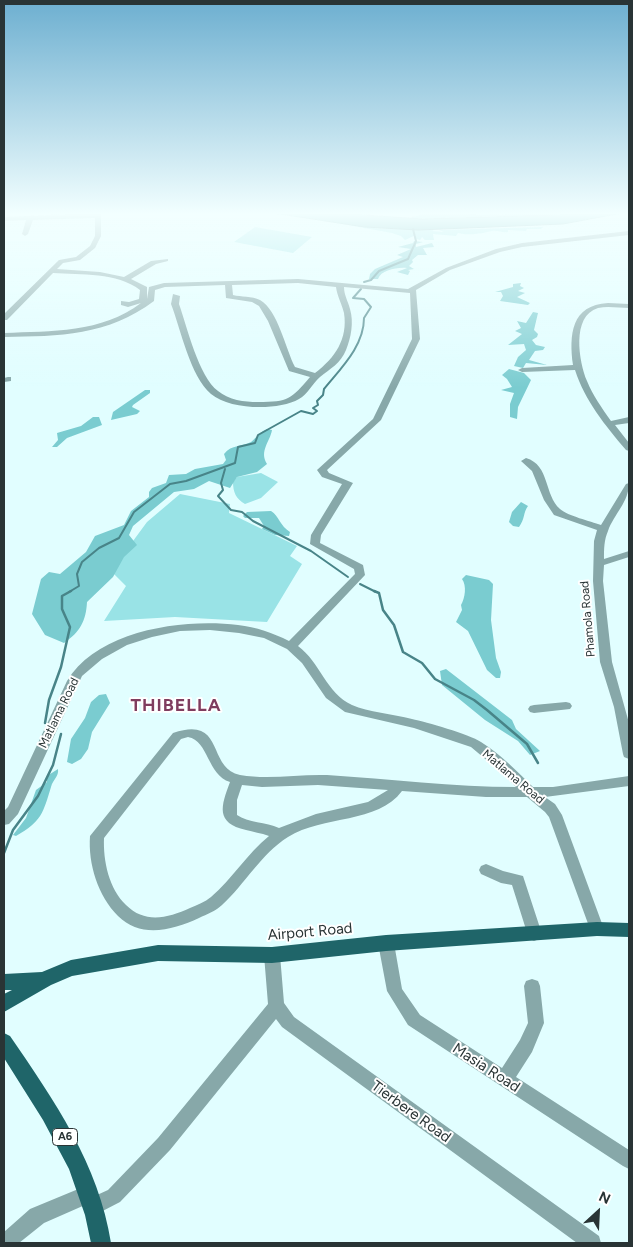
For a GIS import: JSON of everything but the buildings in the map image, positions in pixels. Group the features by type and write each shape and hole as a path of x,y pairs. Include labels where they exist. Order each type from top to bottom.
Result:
{"main road":[{"name":"Airport Road","path":"4,1004 45,979 71,968 158,954 272,955 386,943 597,929 629,930"},
{"path":"4,982 12,983 45,979"},
{"name":"A6","path":"4,1042 53,1115 76,1160 91,1200 101,1243"}],"street":[{"path":"4,318 50,271"},
{"path":"52,271 127,278 134,276 139,271"},
{"path":"4,335 102,326 119,321 151,300 152,289 164,285 298,281 413,290 444,271"},
{"path":"124,303 128,305 136,303 143,300 144,297 142,287 127,278"},
{"path":"228,282 229,296 256,300 262,305 270,318 292,369 316,376"},
{"path":"176,296 175,304 199,370 214,393 234,403 285,402 300,394 316,376 335,364 344,343 348,317 340,285"},
{"path":"291,646 361,572 359,568 319,548 315,544 316,535 348,483 325,475 323,468 373,425 416,339 413,290"},
{"path":"629,306 596,307 584,314 578,322 574,348 576,367 587,392 608,424 629,448"},
{"path":"522,370 576,367"},
{"path":"608,424 629,420"},
{"path":"526,462 532,464 536,469 547,502 552,508 558,513 603,528"},
{"name":"Phamola Road","path":"629,486 603,528 599,541 599,602 606,662 620,708 629,754"},
{"path":"599,562 629,554"},
{"name":"Matlama Road","path":"4,820 13,810 77,674 98,656 138,637 186,626 235,628 291,646 302,655 326,692 337,703 349,709 440,732 475,744 550,808 597,929"},
{"path":"534,709 566,706"},
{"path":"399,786 395,792 374,806 356,812 335,814 297,826 278,835 264,847 216,902 186,918 162,926 141,922 121,911 113,901 95,848 97,836 177,736 185,732 199,737 206,742 220,771 229,777 238,779 318,780 486,792 554,792 629,781"},
{"path":"238,779 230,800 230,817 236,823 265,828 278,835"},
{"path":"486,870 501,877 518,880 534,934"},
{"name":"Masia Road","path":"386,943 395,991 414,1020 629,1160"},
{"path":"5,1243 36,1216 91,1200 114,1196 164,1144 276,1006 272,955"},
{"path":"505,1080 526,1046 536,1023 532,986"},
{"name":"Tierbere Road","path":"276,1006 288,1022 592,1243"}],"shaded area":[{"path":"373,271 386,271 378,279 369,279"},
{"path":"399,271 410,271 408,275 397,272"},
{"path":"521,283 520,286 524,288 518,291 525,293 517,297 530,303 528,305 500,301 503,296 501,292 495,292 513,287 513,284"},
{"path":"533,312 538,313 534,330 538,334 532,340 536,345 545,347 543,350 535,351 529,360 547,365 526,363 523,368 514,366 518,357 526,350 524,344 508,345 522,334 515,331 521,328 517,321 526,323"},
{"path":"509,369 524,373 531,380 518,407 517,419 510,417 510,404 514,393 501,390 512,387 502,375"},
{"path":"145,390 150,390 150,393 132,407 140,411 137,414 111,420 113,412"},
{"path":"93,417 99,417 102,425 67,438 57,447 52,447 58,440 57,433 81,426"},
{"path":"267,429 272,430 264,455 267,464 257,472 237,477 230,488 209,481 194,489 174,492 133,526 129,535 137,545 124,557 113,577 87,602 84,620 74,635 64,643 45,635 32,614 41,579 49,572 60,574 86,552 95,536 124,525 131,511 149,497 149,492 152,488 166,483 169,475 186,474 195,469 223,464 226,460 224,454 227,451 251,442"},
{"path":"261,473 278,482 261,498 245,504 236,495 233,482 237,477"},
{"path":"180,494 230,504 229,513 297,546 290,556 302,564 267,622 175,617 104,621 126,586 111,571 147,522"},
{"path":"521,502 528,506 519,527 513,526 509,522 512,512"},
{"path":"271,511 290,532 289,536 275,535 262,529 264,526 259,518 245,518 243,516 247,512"},
{"path":"466,575 489,580 493,584 491,620 496,658 501,672 500,678 496,678 487,670 468,631 456,622 462,610 461,605 465,588 462,579"},
{"path":"446,669 512,720 516,729 540,751 530,755 518,741 485,720 442,685 440,671"},
{"path":"106,694 110,703 92,732 88,749 81,759 72,764 67,762 71,739 85,718 91,702 99,695"},
{"path":"58,769 58,774 52,784 40,816 25,831 16,836 13,835 26,818 36,790 47,782 47,776"}],"waterway":[{"path":"364,282 371,280 379,271"},
{"path":"69,592 79,586 77,574 82,562 99,548 119,538 134,512 170,484 186,481 235,463 238,447 255,443 258,435 301,411 313,414 317,411 313,408 318,405 317,401 323,395 324,389 344,365 360,338 364,318 371,307 364,299 353,298 361,289"},
{"path":"225,469 221,483 223,490 218,496 231,510 242,512 253,521 311,551 348,577"},
{"path":"360,584 374,591"},
{"path":"45,723 49,700 61,667 70,627 62,609 62,596 71,591"},
{"path":"374,591 379,593 383,610 394,625 403,652 422,663 435,679 474,700 487,710 527,744 538,763"},
{"path":"4,853 13,830 38,796 53,765 61,734"}],"district":[{"name":"THIBELLA","path":"176,706"}]}
